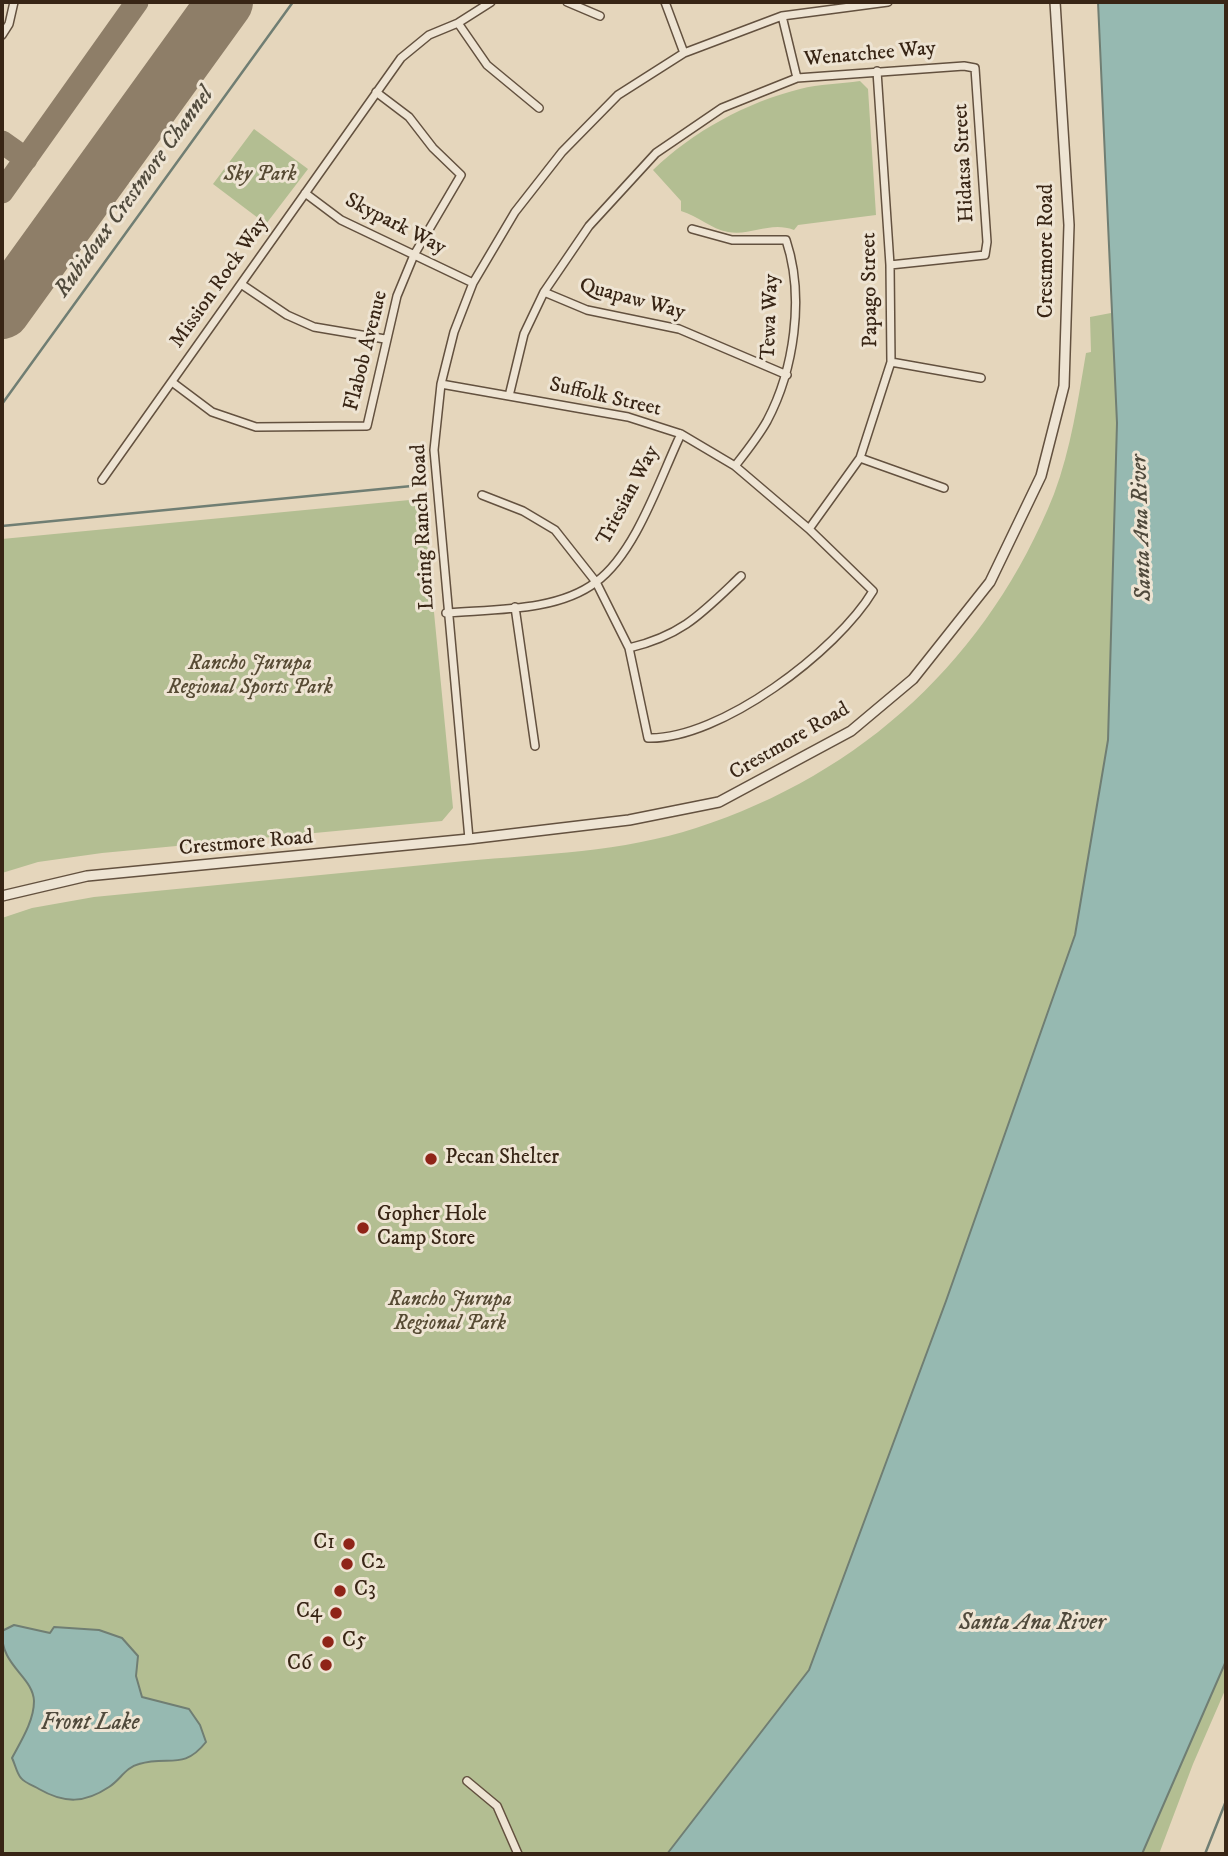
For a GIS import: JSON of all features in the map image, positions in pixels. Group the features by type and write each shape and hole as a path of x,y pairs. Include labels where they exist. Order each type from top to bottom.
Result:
{"street":[{"path":"2,35 9,24 14,2"},
{"name":"Mission Rock Way","path":"102,480 401,58 429,34 458,23 491,2"},
{"path":"567,2 600,16"},
{"path":"665,2 684,53"},
{"name":"Loring Ranch Road","path":"469,839 446,613 434,450 441,384 454,332 473,283 515,212 562,152 618,95 684,53 782,16 888,2"},
{"name":"Crestmore Road","path":"2,896 87,876 469,839 629,820 719,802 851,731 913,679 990,582 1041,476 1064,386 1069,225 1055,2"},
{"path":"782,16 797,78"},
{"path":"458,23 486,65 539,108"},
{"name":"Wenatchee Way","path":"509,396 524,334 544,292 589,226 656,153 722,108 797,78 964,66 975,68"},
{"name":"Hidatsa Street","path":"890,265 985,255 987,228 975,68"},
{"name":"Papago Street","path":"809,529 860,458 891,362 890,265 877,71"},
{"name":"Flabob Avenue","path":"172,382 212,412 256,427 367,426 384,339 414,255 461,175 433,148 409,117 376,92"},
{"name":"Skypark Way","path":"305,193 341,220 473,283"},
{"name":"Tewa Way","path":"692,229 732,240 786,240 794,293 787,375 766,422 735,466"},
{"path":"241,284 287,315 314,327 384,339"},
{"name":"Quapaw Way","path":"544,292 587,310 679,328 787,375"},
{"path":"891,362 981,378"},
{"name":"Suffolk Street","path":"441,384 628,417 681,434 735,466 809,529 873,591 817,657 759,698 689,731 648,738 629,648"},
{"name":"Triesian Way","path":"446,613 558,600 596,582 631,538 681,434"},
{"path":"860,458 944,488"},
{"path":"482,495 523,512 555,530 596,582 629,648 659,641 693,622 741,576"},
{"path":"515,607 535,746"},
{"path":"467,1782 497,1806 519,1854"}],"green space":[{"path":"860,81 868,89 876,215 798,225 794,230 777,227 728,232 681,211 681,201 653,170 685,143 740,110 807,87"},
{"name":"Sky Park","path":"254,129 308,169 266,224 213,184"},
{"name":"Rancho Jurupa Regional Park","path":"1226,291 1226,1688 1193,1764 1159,1854 2,1854 2,918 32,908 94,897 611,847 696,828 757,805 813,776 866,742 913,702 956,657 994,607 1027,553 1060,477 1086,353 1091,352 1090,317"},
{"name":"Rancho Jurupa Regional Sports Park","path":"420,499 423,530 426,530 453,808 442,821 102,853 38,862 2,873 2,539"}],"water":[{"name":"Santa Ana River","path":"1098,2 1226,2 1226,1661 1142,1854 667,1854 809,1670 946,1301 1075,935 1108,740 1117,423"},
{"name":"Front Lake","path":"14,1625 50,1633 54,1627 99,1630 122,1638 138,1656 136,1676 142,1697 189,1709 200,1725 206,1742 198,1751 183,1759 134,1766 109,1787 83,1799 58,1797 27,1783 20,1776 12,1758 29,1723 34,1701 28,1684 11,1662 3,1643 2,1631"}],"waterway":[{"name":"Rubidoux Crestmore Channel","path":"2,404 293,2"},
{"name":"Rubidoux Crestmore Channel","path":"2,526 422,485"},
{"path":"1205,1854 1226,1801"}],"taxiway":[{"path":"2,192 137,2"},
{"path":"2,142 26,159"}],"runway":[{"path":"2,311 225,2"}],"place":[{"name":"Pecan Shelter","path":"431,1159"},
{"name":"Gopher Hole Camp Store","path":"363,1228"},
{"name":"C1","path":"349,1544"},
{"name":"C2","path":"347,1564"},
{"name":"C3","path":"340,1591"},
{"name":"C4","path":"336,1613"},
{"name":"C5","path":"328,1642"},
{"name":"C6","path":"326,1665"}]}
